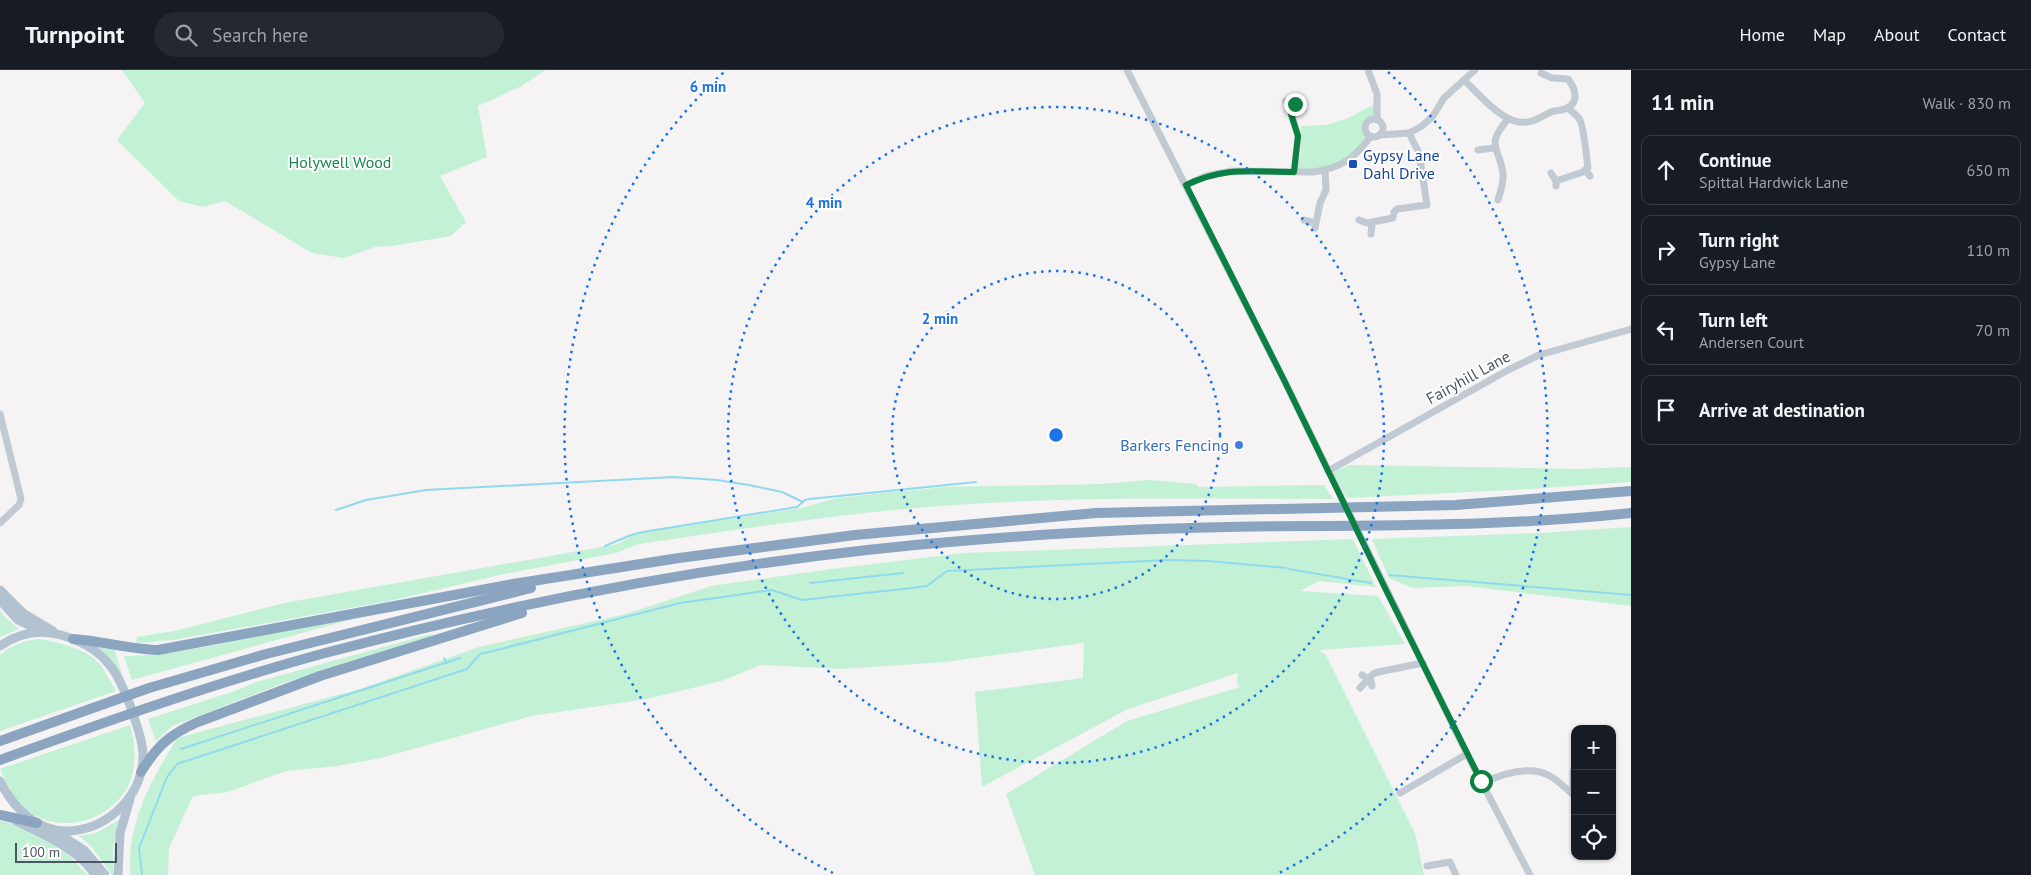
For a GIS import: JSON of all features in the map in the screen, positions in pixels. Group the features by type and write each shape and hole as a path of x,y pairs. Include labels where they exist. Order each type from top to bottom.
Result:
{"highway":[{"path":"73,639 135,649 158,650 513,584 593,573 679,558 761,546 973,523 1096,513 1456,505 1631,491"},
{"path":"0,760 105,722 246,676 324,653 439,625 592,592 758,565 971,540 1114,531 1493,523 1630,513"},
{"path":"2,740 149,688 275,651 593,573"},
{"path":"141,772 154,752 180,729 320,676 592,592"},
{"path":"3,815 37,823"}],"main road":[{"path":"0,590 23,613 58,635"},
{"path":"0,600 18,620 43,631 73,639 100,655 114,670 119,679 139,730 143,753 141,772 120,833 118,875"},
{"path":"0,646 18,636 43,631"},
{"path":"0,781 17,808 37,823 52,829 84,850 105,875"},
{"path":"52,829 80,830 105,821 120,809 133,792"},
{"path":"3,815 72,851 84,860 95,875"}],"street":[{"path":"1127,70 1186,185 1467,754 1529,873"},
{"path":"1369,70 1375,86 1376,109 1374,120 1365,127 1370,136"},
{"path":"1186,185 1206,176 1225,172 1244,170 1294,172 1325,170 1353,157 1370,136 1381,132 1409,133 1422,126 1433,116 1444,98 1475,70"},
{"path":"1464,80 1508,119 1519,122 1534,121 1553,111 1568,108 1574,102 1576,94 1568,79 1552,78 1540,74"},
{"path":"1286,101 1294,106 1291,118 1298,136 1294,172"},
{"path":"1551,173 1556,184 1588,168 1582,137 1583,128 1580,120 1568,108"},
{"path":"1498,200 1503,182 1503,174 1501,163 1494,148 1499,129 1508,119"},
{"path":"1374,120 1381,123 1381,132"},
{"path":"1359,220 1372,223 1393,218 1394,212 1397,209 1426,205 1419,154 1409,133"},
{"path":"1478,150 1494,148"},
{"path":"1304,220 1315,226 1320,203 1326,190 1325,170"},
{"path":"1585,170 1590,176"},
{"path":"1371,234 1372,223"},
{"name":"Fairyhill Lane","path":"1328,471 1508,370 1539,355 1631,329"},
{"path":"0,414 21,499 19,505 0,522"},
{"path":"1360,688 1378,672 1423,663"},
{"path":"1400,792 1467,754"},
{"path":"1482,783 1508,773 1537,771 1550,776 1571,793"},
{"path":"1427,866 1450,859 1456,875"}],"green space":[{"name":"Holywell Wood","path":"122,70 545,70 522,86 478,106 487,157 440,176 466,222 451,236 375,247 344,258 312,253 225,201 203,207 179,201 117,140 145,103"},
{"path":"1377,103 1375,119 1369,121 1365,127 1367,133 1371,136 1355,154 1347,160 1329,167 1296,172 1301,153 1301,126 1326,125 1346,119"},
{"path":"1350,465 1577,469 1631,467 1631,482 1347,498 1332,472"},
{"path":"1149,480 1196,484 1198,487 1324,485 1333,499 1037,501 939,506 826,518 639,544 616,553 504,574 389,601 173,640 136,643 137,637 174,631 284,603 618,544 636,533 802,508 836,498 945,487 1101,484"},
{"path":"1631,527 1631,606 1466,586 1412,588 1389,578 1372,539 1540,533"},
{"path":"1353,539 1376,587 1319,581 1300,591 1378,596 1405,644 1318,650 1326,655 1415,833 1424,875 1035,875 1006,794 1127,721 1240,687 1237,682 1238,673 1128,709 982,787 975,692 1083,678 1084,643 945,662 841,669 761,665 721,681 647,699 531,716 381,758 337,766 286,771 228,792 193,796 169,848 168,875 130,875 132,838 137,820 158,770 177,738 360,689 479,647 626,614 711,586 832,569 964,553"},
{"path":"0,610 19,629 0,637"},
{"path":"364,616 132,680 124,656 157,655"},
{"path":"431,634 432,636 281,684 172,726 156,741 148,719 235,691 256,682"},
{"path":"39,639 74,648 90,656 102,667 116,691 0,731 0,655 18,644"},
{"path":"99,645 114,649 124,680 112,662 98,648"},
{"path":"130,725 134,765 130,781 117,801 105,812 90,819 59,823 43,819 29,812 14,796 0,769"},
{"path":"119,820 113,847 112,875 91,846 79,836 96,833"},
{"path":"0,821 8,822 62,848 87,875 0,875"}],"waterway":[{"path":"336,510 366,500 426,490 674,477 717,480 749,485 782,492 803,502"},
{"path":"605,546 643,532 797,507 805,500 810,499 976,482"},
{"path":"142,875 139,848 167,777 177,764 467,669 480,654 680,603 772,590 802,600 912,588 927,586 947,571 1167,560 1208,561 1286,568"},
{"path":"1289,569 1371,583"},
{"path":"810,583 903,573"},
{"path":"1389,575 1631,595"},
{"path":"444,658 447,663"},
{"path":"181,749 460,658"}],"place":[{"name":"Gypsy Lane Dahl Drive","path":"1353,164"},
{"name":"Barkers Fencing","path":"1239,445"}],"route":[{"path":"1295,104 1291,114 1298,136 1294,172 1244,170 1219,173 1206,176 1186,185 1481,781"}]}
